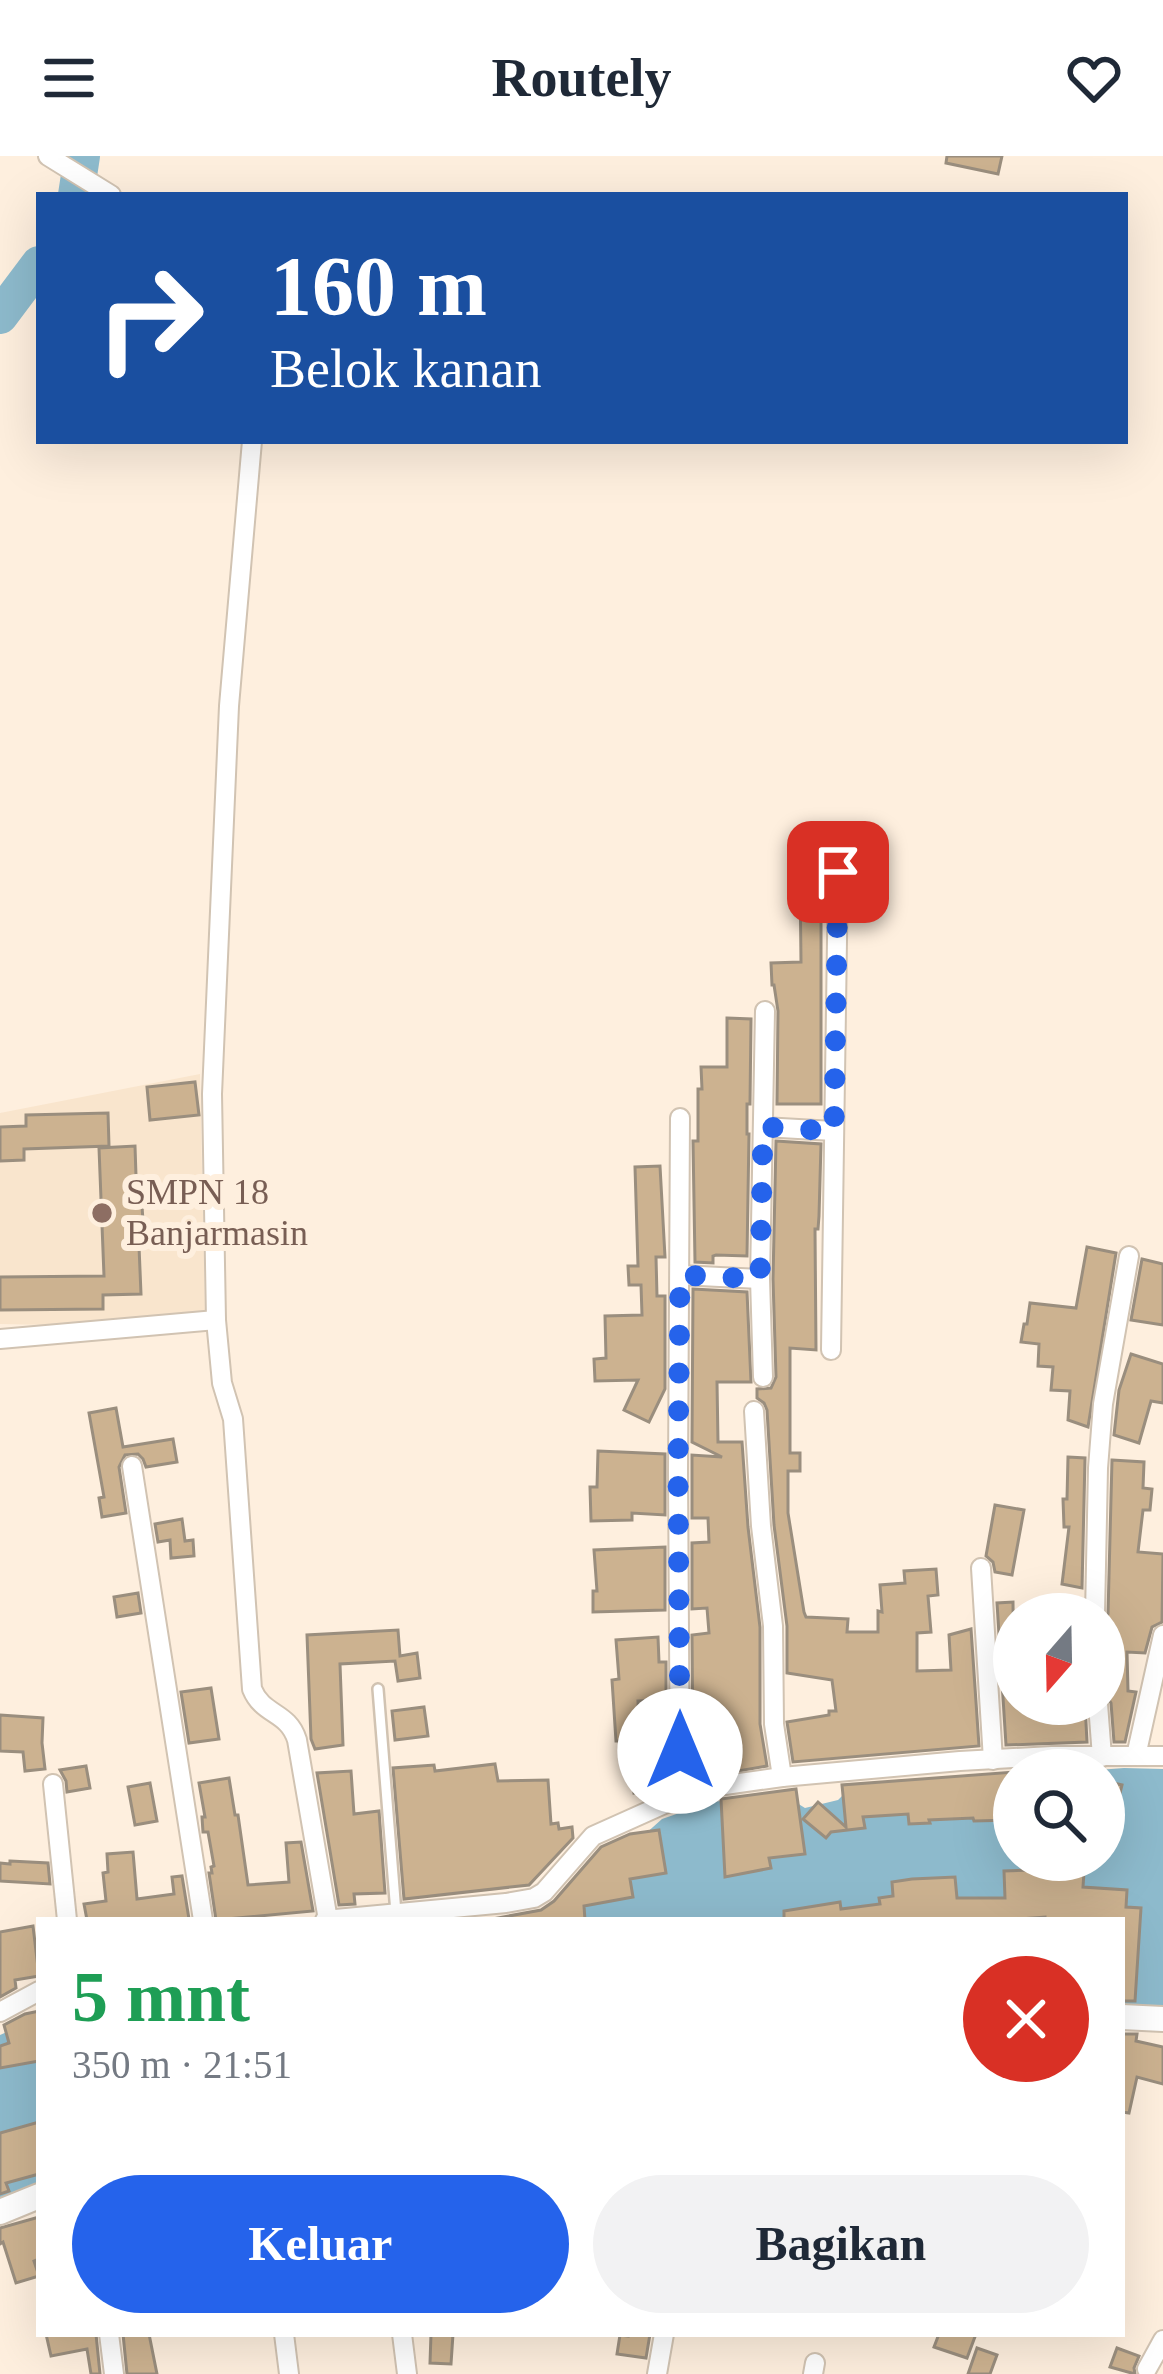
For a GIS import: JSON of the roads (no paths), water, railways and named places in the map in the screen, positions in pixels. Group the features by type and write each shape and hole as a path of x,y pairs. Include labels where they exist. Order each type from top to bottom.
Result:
{"street":[{"path":"48,156 106,192"},
{"path":"251,444 229,706 212,1094 216,1320 222,1383 233,1419 252,1689 265,1709 287,1720 297,1740 326,1917"},
{"path":"831,1350 838,872"},
{"path":"763,1377 765,1011"},
{"path":"680,1118 680,1797"},
{"path":"763,1127 834,1131"},
{"path":"1095,1593 1103,1404 1130,1256"},
{"path":"680,1275 760,1279"},
{"path":"0,1339 216,1320"},
{"path":"754,1411 773,1626 774,1724 782,1777"},
{"path":"132,1466 203,1917"},
{"path":"357,1917 534,1898 554,1883 593,1836 680,1797 718,1786 993,1760 982,1568"},
{"path":"1136,1756 1163,1635"},
{"path":"1125,1756 1163,1756"},
{"path":"53,1784 67,1917"},
{"path":"0,2012 36,1993"},
{"path":"1125,2017 1163,2019"},
{"path":"0,2212 36,2197"},
{"path":"110,2337 114,2374"},
{"path":"284,2337 289,2374"},
{"path":"402,2337 407,2374"},
{"path":"657,2374 663,2337"},
{"path":"1147,2369 1163,2341"}],"lane":[{"path":"378,1689 396,1913"}],"water":[{"path":"1125,1768 1163,1769 1163,2007 1125,2005 1125,1917 524,1917 571,1900 662,1819 711,1802 784,1795 805,1808 838,1800 848,1790 993,1779 993,1881 1125,1881"},
{"path":"36,2019 36,2186 0,2200 0,2035"}],"waterway":[{"path":"76,192 82,156"},
{"path":"0,316 36,268"}],"place":[{"name":"SMPN 18 Banjarmasin","path":"102,1213"}]}
